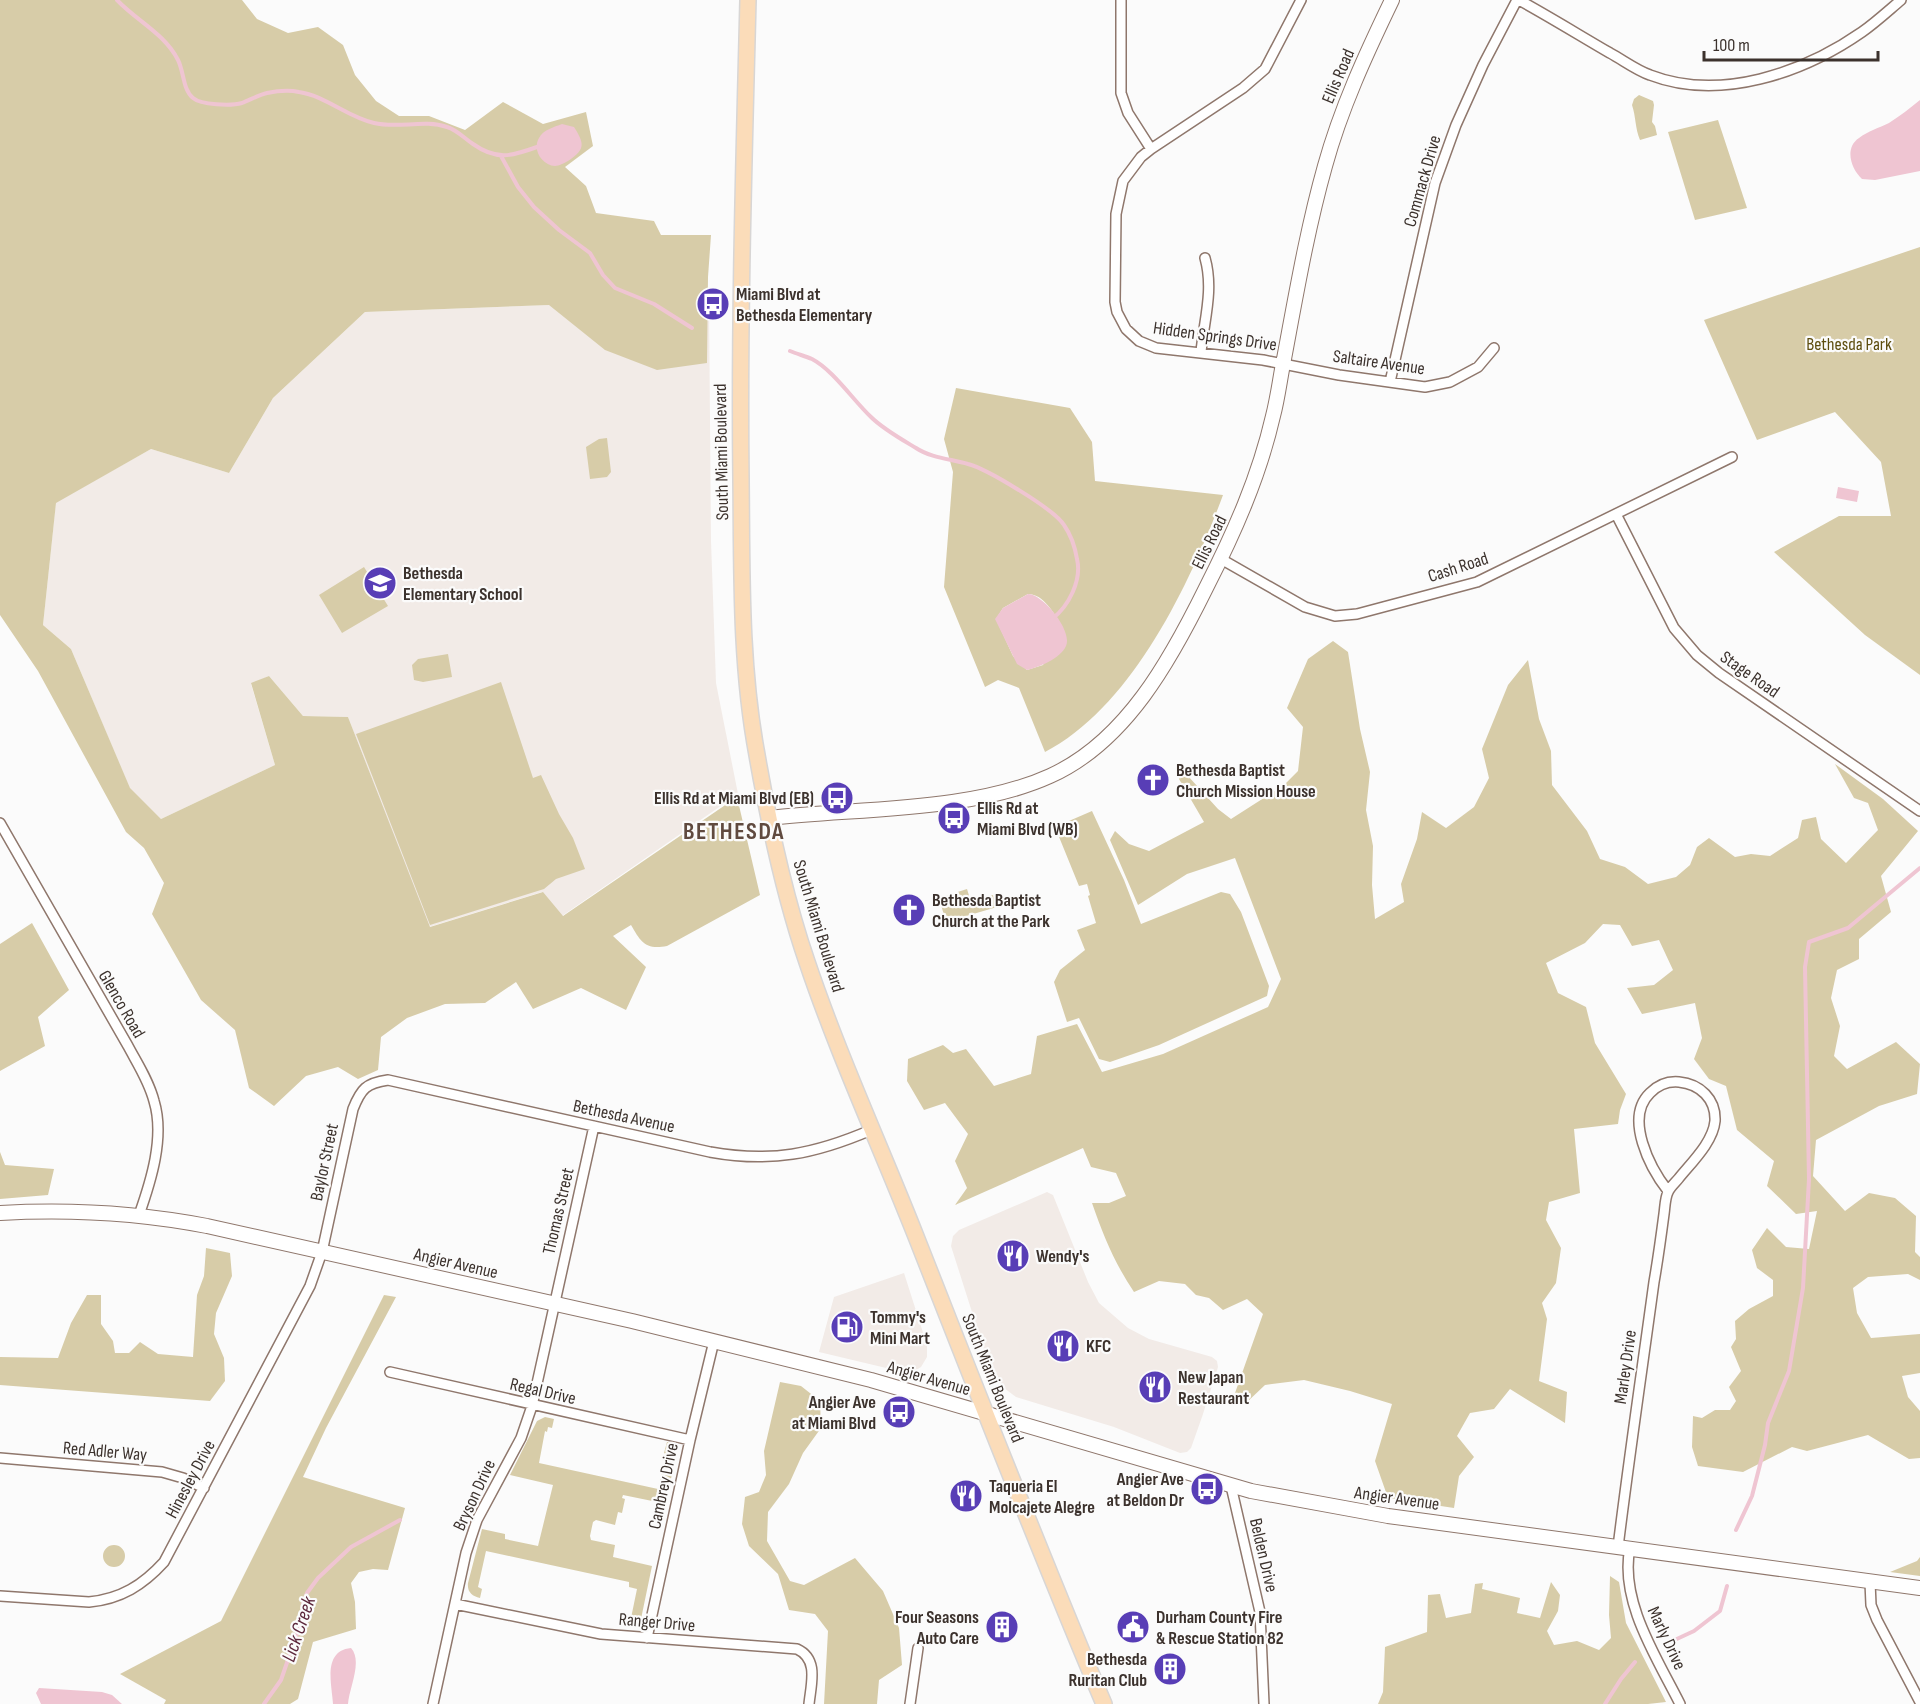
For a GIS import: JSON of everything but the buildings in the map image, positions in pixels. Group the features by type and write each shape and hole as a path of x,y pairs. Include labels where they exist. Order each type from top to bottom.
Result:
{"main road":[{"name":"South Miami Boulevard","path":"748,0 740,351 742,615 750,712 756,753 784,883 806,960 1035,1538 1104,1704"},
{"name":"Ellis Road","path":"770,818 966,800 1017,788 1051,776 1065,768 1113,732 1139,700 1171,656 1240,520 1255,480 1273,416 1298,285 1326,163 1348,97 1392,0"},
{"name":"Angier Avenue","path":"0,1213 48,1211 139,1215 207,1226 714,1341 871,1380 1231,1486 1357,1511 1920,1588"}],"street":[{"path":"1121,0 1121,93 1128,113 1151,148"},
{"name":"Hidden Springs Drive","path":"1283,363 1201,352 1164,350 1139,341 1126,329 1117,312 1115,302 1116,214 1124,181 1141,157 1254,79 1271,59 1300,0"},
{"path":"1518,0 1649,75 1678,83 1705,86 1729,85 1765,77 1822,56 1862,32 1900,0"},
{"name":"Commack Drive","path":"1390,382 1435,183 1456,125 1483,65 1518,0"},
{"path":"1201,352 1209,300 1210,275 1205,258"},
{"name":"Saltaire Avenue","path":"1283,363 1339,375 1425,387 1450,382 1478,367 1494,348"},
{"name":"Cash Road","path":"1221,559 1305,607 1326,615 1343,616 1477,582 1732,457"},
{"name":"Stage Road","path":"1616,514 1674,628 1697,654 1719,673 1920,811"},
{"name":"Glenco Road","path":"0,823 128,1046 155,1102 157,1144 139,1215"},
{"name":"Bethesda Avenue","path":"370,1084 388,1080 719,1154 746,1157 767,1158 821,1148 872,1130"},
{"path":"1687,1083 1708,1095 1715,1121 1712,1133 1698,1155 1668,1191 1650,1163 1639,1123 1639,1112 1642,1102 1663,1084 1687,1083"},
{"name":"Baylor Street","path":"322,1252 353,1109 363,1089 370,1084"},
{"name":"Thomas Street","path":"554,1304 594,1126"},
{"name":"Marley Drive","path":"1624,1548 1632,1434 1668,1191"},
{"name":"Hinesley Drive","path":"0,1596 89,1602 116,1597 150,1578 164,1562 204,1488 310,1286 322,1252"},
{"name":"Bryson Drive","path":"433,1704 466,1553 477,1520 521,1438 532,1406 554,1304"},
{"name":"Cambrey Drive","path":"647,1638 714,1341"},
{"name":"Regal Drive","path":"390,1372 690,1440"},
{"name":"Red Adler Way","path":"0,1458 162,1472 183,1478 204,1488"},
{"name":"Belden Drive","path":"1231,1486 1260,1612 1264,1704"},
{"name":"Marly Drive","path":"1624,1548 1636,1613 1680,1704"},
{"path":"1870,1582 1870,1605 1920,1702"},
{"name":"Ranger Drive","path":"455,1604 601,1634 797,1649 807,1656 812,1667 809,1704"},
{"path":"910,1704 918,1648"}],"shaded area":[{"path":"1920,100 1920,171 1875,180 1862,179 1852,164 1850,153 1854,142 1866,133 1889,123"},
{"path":"562,124 574,127 582,146 578,153 568,161 557,166 550,165 542,160 537,143 543,133"},
{"name":"Bethesda Elementary School","path":"709,299 711,541 716,683 738,794 562,916 542,892 429,927 348,717 303,716 269,676 251,684 275,765 161,819 130,789 71,649 43,625 56,502 151,449 229,473 273,398 365,312"},
{"path":"1838,487 1859,491 1857,502 1836,498"},
{"path":"1028,594 1041,600 1055,614 1067,639 1063,651 1054,659 1027,670 1017,664 995,619 1003,608"},
{"path":"1047,1192 1053,1195 1088,1282 1099,1303 1128,1328 1149,1339 1212,1357 1217,1361 1218,1367 1202,1417 1191,1448 1187,1452 1180,1453 1114,1427 1016,1397 1004,1388 995,1375 985,1353 951,1246 953,1236 959,1230"},
{"path":"904,1273 927,1345 927,1357 921,1367 903,1372 819,1352 834,1297"},
{"path":"351,1648 356,1667 348,1704 333,1704 332,1662 342,1650"},
{"path":"39,1688 102,1692 112,1695 122,1704 41,1704 36,1693"}],"green space":[{"path":"0,0 242,0 257,19 288,33 318,27 343,45 355,75 376,101 399,116 429,116 465,130 503,102 543,124 586,112 593,146 565,167 586,186 596,213 654,221 661,235 711,235 707,363 657,370 605,350 549,305 365,312 273,398 229,473 151,449 56,503 43,625 71,649 130,788 161,819 275,765 251,683 269,676 303,716 348,717 430,927 543,892 563,916 737,797 760,895 667,946 649,946 638,936 631,925 613,936 646,967 626,1010 581,988 533,1009 516,982 485,1003 445,1004 407,1018 381,1037 378,1070 358,1079 338,1067 306,1076 274,1106 249,1088 235,1030 201,1000 152,914 164,883 144,848 126,832 38,671 0,615"},
{"path":"1639,95 1653,101 1652,122 1657,135 1640,140 1632,105 1634,99"},
{"path":"1718,120 1747,208 1695,220 1668,132"},
{"name":"Bethesda Park","path":"1920,247 1920,675 1865,635 1774,552 1839,516 1891,516 1881,462 1835,412 1757,440 1704,320"},
{"path":"956,388 1070,408 1092,442 1095,481 1223,495 1194,566 1175,604 1131,674 1105,705 1076,732 1045,752 1019,688 998,680 985,687 944,587 953,472 944,439","holes":["1028,594 1044,601 1062,626 1043,665 1027,670 1013,656 996,619 1003,608"]},
{"path":"607,438 611,472 607,477 590,479 586,447 599,439"},
{"path":"364,567 388,606 342,633 319,595"},
{"path":"1333,641 1348,652 1360,729 1370,772 1366,810 1373,846 1372,885 1375,919 1404,902 1401,884 1417,839 1422,812 1446,828 1474,807 1489,778 1482,749 1508,685 1528,660 1539,719 1551,751 1552,785 1587,831 1600,859 1625,867 1648,884 1676,877 1690,865 1697,847 1709,838 1735,857 1751,854 1770,856 1798,838 1802,820 1816,817 1821,839 1846,863 1878,830 1868,803 1854,798 1835,764 1883,799 1918,831 1881,876 1891,912 1859,939 1859,959 1837,970 1831,998 1840,1026 1834,1056 1847,1069 1896,1042 1920,1064 1917,1094 1879,1106 1816,1140 1813,1176 1845,1211 1869,1193 1895,1198 1916,1216 1915,1252 1920,1257 1920,1280 1908,1274 1868,1277 1853,1288 1857,1313 1871,1338 1920,1334 1920,1373 1902,1376 1908,1397 1920,1411 1920,1458 1909,1459 1868,1435 1807,1451 1792,1447 1743,1472 1698,1466 1692,1447 1693,1416 1702,1418 1715,1410 1730,1410 1736,1401 1729,1387 1741,1371 1731,1347 1736,1339 1735,1321 1749,1309 1773,1296 1773,1280 1757,1268 1752,1250 1767,1228 1786,1247 1809,1249 1817,1211 1796,1214 1767,1186 1774,1161 1737,1130 1726,1086 1709,1079 1694,1059 1702,1038 1695,1003 1642,1014 1627,988 1654,985 1673,970 1659,940 1632,946 1620,925 1603,924 1585,943 1546,963 1558,993 1586,1007 1595,1043 1626,1094 1618,1124 1574,1129 1580,1193 1549,1202 1546,1220 1561,1248 1556,1283 1542,1303 1547,1319 1539,1381 1567,1392 1565,1423 1510,1389 1494,1409 1470,1413 1457,1436 1474,1457 1459,1476 1454,1508 1388,1498 1375,1461 1392,1404 1304,1380 1265,1385 1245,1404 1235,1393 1263,1314 1247,1299 1223,1310 1209,1298 1196,1295 1185,1284 1159,1281 1134,1292 1110,1249 1092,1203 1109,1203 1126,1196 1116,1173 1091,1167 1083,1148 955,1205 967,1188 955,1161 968,1134 945,1103 924,1110 907,1081 908,1059 943,1045 953,1053 966,1049 994,1086 1031,1074 1037,1036 1077,1024 1102,1072 1163,1054 1268,1007 1281,979 1235,858 1187,874 1138,905 1110,840 1115,831 1129,844 1149,851 1204,822 1179,779 1178,765 1218,809 1231,819 1284,785 1298,771 1303,727 1287,708 1308,659"},
{"path":"448,654 452,677 423,682 414,680 412,665 418,659"},
{"path":"501,682 533,778 541,775 573,838 585,869 556,879 544,889 430,925 356,734"},
{"path":"1092,811 1124,880 1141,924 1221,892 1230,894 1241,912 1269,986 1267,996 1159,1045 1110,1062 1099,1059 1079,1018 1067,1022 1054,982 1060,970 1085,950 1077,930 1096,923 1087,884 1079,886 1055,827"},
{"path":"967,889 971,902 993,895 997,907 946,922 939,898"},
{"path":"32,923 69,990 38,1017 45,1046 0,1071 0,944"},
{"path":"0,1152 5,1165 54,1169 48,1195 0,1199"},
{"path":"206,1248 230,1253 232,1276 216,1313 214,1334 224,1358 225,1381 210,1401 0,1385 0,1357 58,1358 71,1323 87,1295 101,1295 101,1324 113,1341 115,1353 129,1353 140,1342 158,1354 193,1357 197,1295 204,1276"},
{"path":"384,1295 396,1297 326,1428 303,1477 405,1508 388,1570 373,1569 359,1572 351,1583 355,1602 356,1629 313,1642 298,1699 290,1704 164,1704 166,1700 120,1674 221,1621"},
{"path":"780,1382 801,1386 820,1401 821,1428 803,1453 789,1484 768,1512 767,1541 790,1581 804,1585 855,1558 883,1591 899,1628 902,1665 879,1680 877,1704 824,1704 828,1631 815,1614 789,1610 778,1574 749,1546 742,1524 745,1497 759,1492 766,1475 764,1451"},
{"path":"545,1417 554,1419 552,1428 548,1427 547,1432 545,1431 539,1463 658,1489 668,1455 664,1453 667,1442 671,1443 670,1445 677,1452 666,1501 662,1503 623,1495 622,1498 625,1499 622,1513 618,1512 615,1525 596,1520 593,1522 591,1540 615,1545 613,1557 652,1566 641,1619 633,1627 627,1627 637,1589 629,1587 629,1582 486,1551 478,1587 482,1589 480,1598 469,1591 468,1583 482,1529 505,1534 505,1539 538,1546 553,1485 510,1475 537,1421"},
{"path":"114,1545 122,1548 125,1556 122,1564 114,1567 106,1564 103,1556 106,1548"},
{"path":"1920,1557 1920,1576 1890,1572 1917,1561"},
{"path":"1610,1576 1619,1582 1626,1623 1666,1702 1648,1704 1378,1704 1383,1692 1385,1647 1427,1632 1428,1595 1440,1594 1446,1618 1471,1613 1475,1584 1483,1583 1482,1589 1520,1598 1517,1613 1540,1618 1551,1582 1560,1595 1558,1611 1547,1631 1554,1645 1577,1641 1599,1650 1611,1638"}],"waterway":[{"path":"117,0 166,43 178,60 185,86 190,95 202,102 237,104 267,93 295,91 309,94 374,123 383,125 429,124 447,127 482,149 497,155 520,153 537,147"},
{"path":"501,156 518,187 534,207 559,230 590,253 603,275 615,288 654,304 692,328"},
{"path":"790,351 820,364 871,417 898,437 928,454 968,464 990,473 1019,490 1058,518 1072,541 1078,575 1069,600 1052,619"},
{"path":"1736,1530 1752,1496 1768,1423 1789,1371 1803,1288 1809,1179 1805,967 1809,942 1848,928 1920,868"},
{"name":"Lick Creek","path":"264,1704 281,1680 301,1622 303,1603 318,1578 351,1547 400,1520"},
{"path":"1666,1644 1694,1631 1720,1611 1727,1586"},
{"path":"1605,1704 1635,1662"}],"place":[{"name":"Miami Blvd at Bethesda Elementary","path":"713,304"},
{"name":"Bethesda Elementary School","path":"380,583"},
{"name":"Bethesda Baptist Church Mission House","path":"1153,780"},
{"name":"Ellis Rd at Miami Blvd (EB)","path":"837,798"},
{"name":"Ellis Rd at Miami Blvd (WB)","path":"954,818"},
{"name":"Bethesda Baptist Church at the Park","path":"909,910"},
{"name":"Wendy's","path":"1013,1256"},
{"name":"Tommy's Mini Mart","path":"847,1327"},
{"name":"KFC","path":"1063,1346"},
{"name":"New Japan Restaurant","path":"1155,1387"},
{"name":"Angier Ave at Miami Blvd","path":"899,1412"},
{"name":"Angier Ave at Beldon Dr","path":"1207,1489"},
{"name":"Taqueria El Molcajete Alegre","path":"966,1496"},
{"name":"Four Seasons Auto Care","path":"1002,1627"},
{"name":"Durham County Fire & Rescue Station 82","path":"1133,1627"},
{"name":"Bethesda Ruritan Club","path":"1170,1669"}],"district":[{"name":"BETHESDA","path":"734,831"}]}
